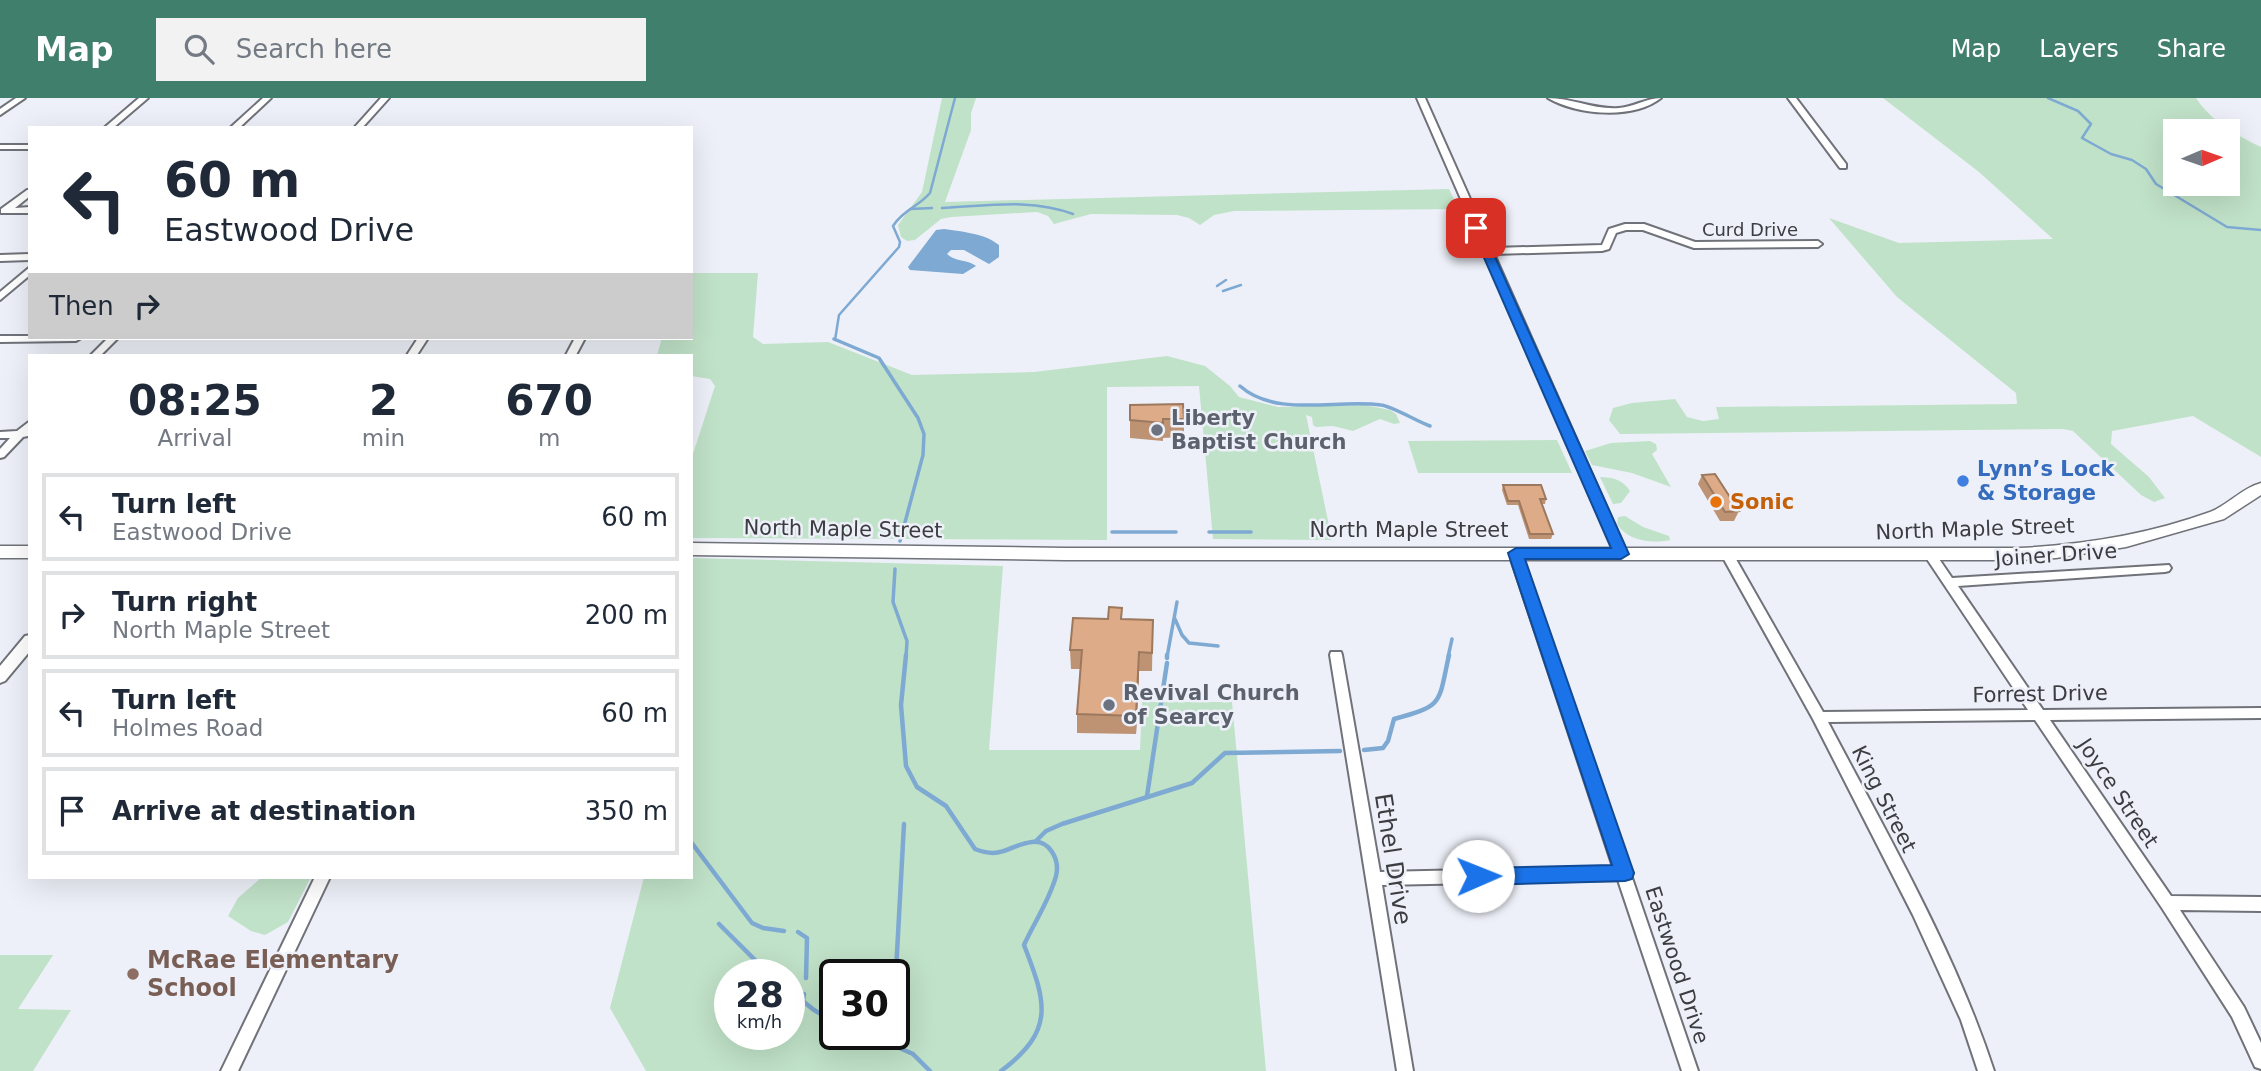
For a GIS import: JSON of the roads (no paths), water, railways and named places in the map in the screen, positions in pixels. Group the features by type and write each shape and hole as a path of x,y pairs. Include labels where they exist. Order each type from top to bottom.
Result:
{"main road":[{"name":"North Maple Street","path":"693,549 887,553 1931,556 2056,552 2126,541 2218,515 2261,488"},
{"path":"0,552 28,552"}],"street":[{"path":"0,113 21,98"},
{"path":"110,126 144,98"},
{"path":"236,126 267,98"},
{"path":"360,126 385,98"},
{"path":"1421,98 1621,554"},
{"path":"1552,98 1584,108 1610,110 1641,107 1657,98"},
{"path":"1792,98 1843,166"},
{"path":"0,147 28,147"},
{"path":"3,211 28,193"},
{"path":"3,211 28,210"},
{"name":"Curd Drive","path":"1487,251 1602,248 1606,247 1612,231 1630,226 1651,229 1694,245 1818,244"},
{"path":"0,258 28,257"},
{"path":"0,297 28,272"},
{"path":"0,339 28,339"},
{"path":"97,354 111,340"},
{"path":"0,435 25,434"},
{"path":"0,455 25,434"},
{"name":"Eastwood Drive","path":"1516,553 1690,1071"},
{"name":"King Street","path":"1727,554 1819,717 1950,973 1986,1071"},
{"name":"Joyce Street","path":"1931,556 2167,903 2238,1012 2261,1061"},
{"name":"Joiner Drive","path":"1950,582 2165,568"},
{"path":"0,677 28,642"},
{"name":"Ethel Drive","path":"1336,655 1405,1071"},
{"name":"Forrest Drive","path":"1819,717 2261,713"},
{"path":"1373,879 1625,873"},
{"path":"229,1071 321,879"},
{"path":"2167,903 2261,904"}],"water":[{"path":"944,229 993,241 999,245 999,257 989,264 964,250 951,250 947,254 950,257 976,266 963,274 910,270 908,267 936,230"}],"waterway":[{"path":"911,209 930,193 955,98"},
{"path":"2048,98 2078,111 2091,124 2082,138 2111,154 2132,160 2146,169 2156,184 2227,227 2261,230"},
{"path":"942,208 1025,205 1073,214"},
{"path":"911,209 932,208"},
{"path":"835,339 839,315 899,247 900,242 893,226 911,209"},
{"path":"1217,286 1226,280"},
{"path":"1223,291 1241,285"},
{"path":"835,339 879,358 918,418 924,434 923,455 900,541"},
{"path":"1240,386 1271,402 1386,406 1430,426"},
{"path":"1112,532 1176,532"},
{"path":"1209,532 1251,532"},
{"path":"895,569 893,602 907,641 906,657"},
{"path":"1167,657 1177,602"},
{"path":"1175,619 1189,643 1218,646"},
{"path":"1448,657 1452,639"},
{"path":"906,655 901,705 906,766 917,787 946,806 975,849 992,853 1038,842 1049,848 1055,858 1057,870 1050,893 1024,945 1041,999 1038,1028 1019,1056 1001,1071"},
{"path":"1364,750 1383,748 1388,741 1394,719 1422,710 1436,700 1443,684 1449,655"},
{"path":"1147,796 1167,663"},
{"path":"1036,841 1046,831 1062,824 1192,783 1225,753 1340,751"},
{"path":"897,959 904,824"},
{"path":"693,845 752,923 763,928 784,931"},
{"path":"719,924 754,959"},
{"path":"798,932 807,938 806,978"},
{"path":"805,1003 819,1013"},
{"path":"904,1050 913,1054 930,1071"}],"place":[{"name":"Liberty Baptist Church","path":"1157,430"},
{"name":"Lynn’s Lock & Storage","path":"1963,481"},
{"name":"Sonic","path":"1716,502"},
{"name":"Revival Church of Searcy","path":"1109,705"},
{"name":"McRae Elementary School","path":"133,974"}]}
